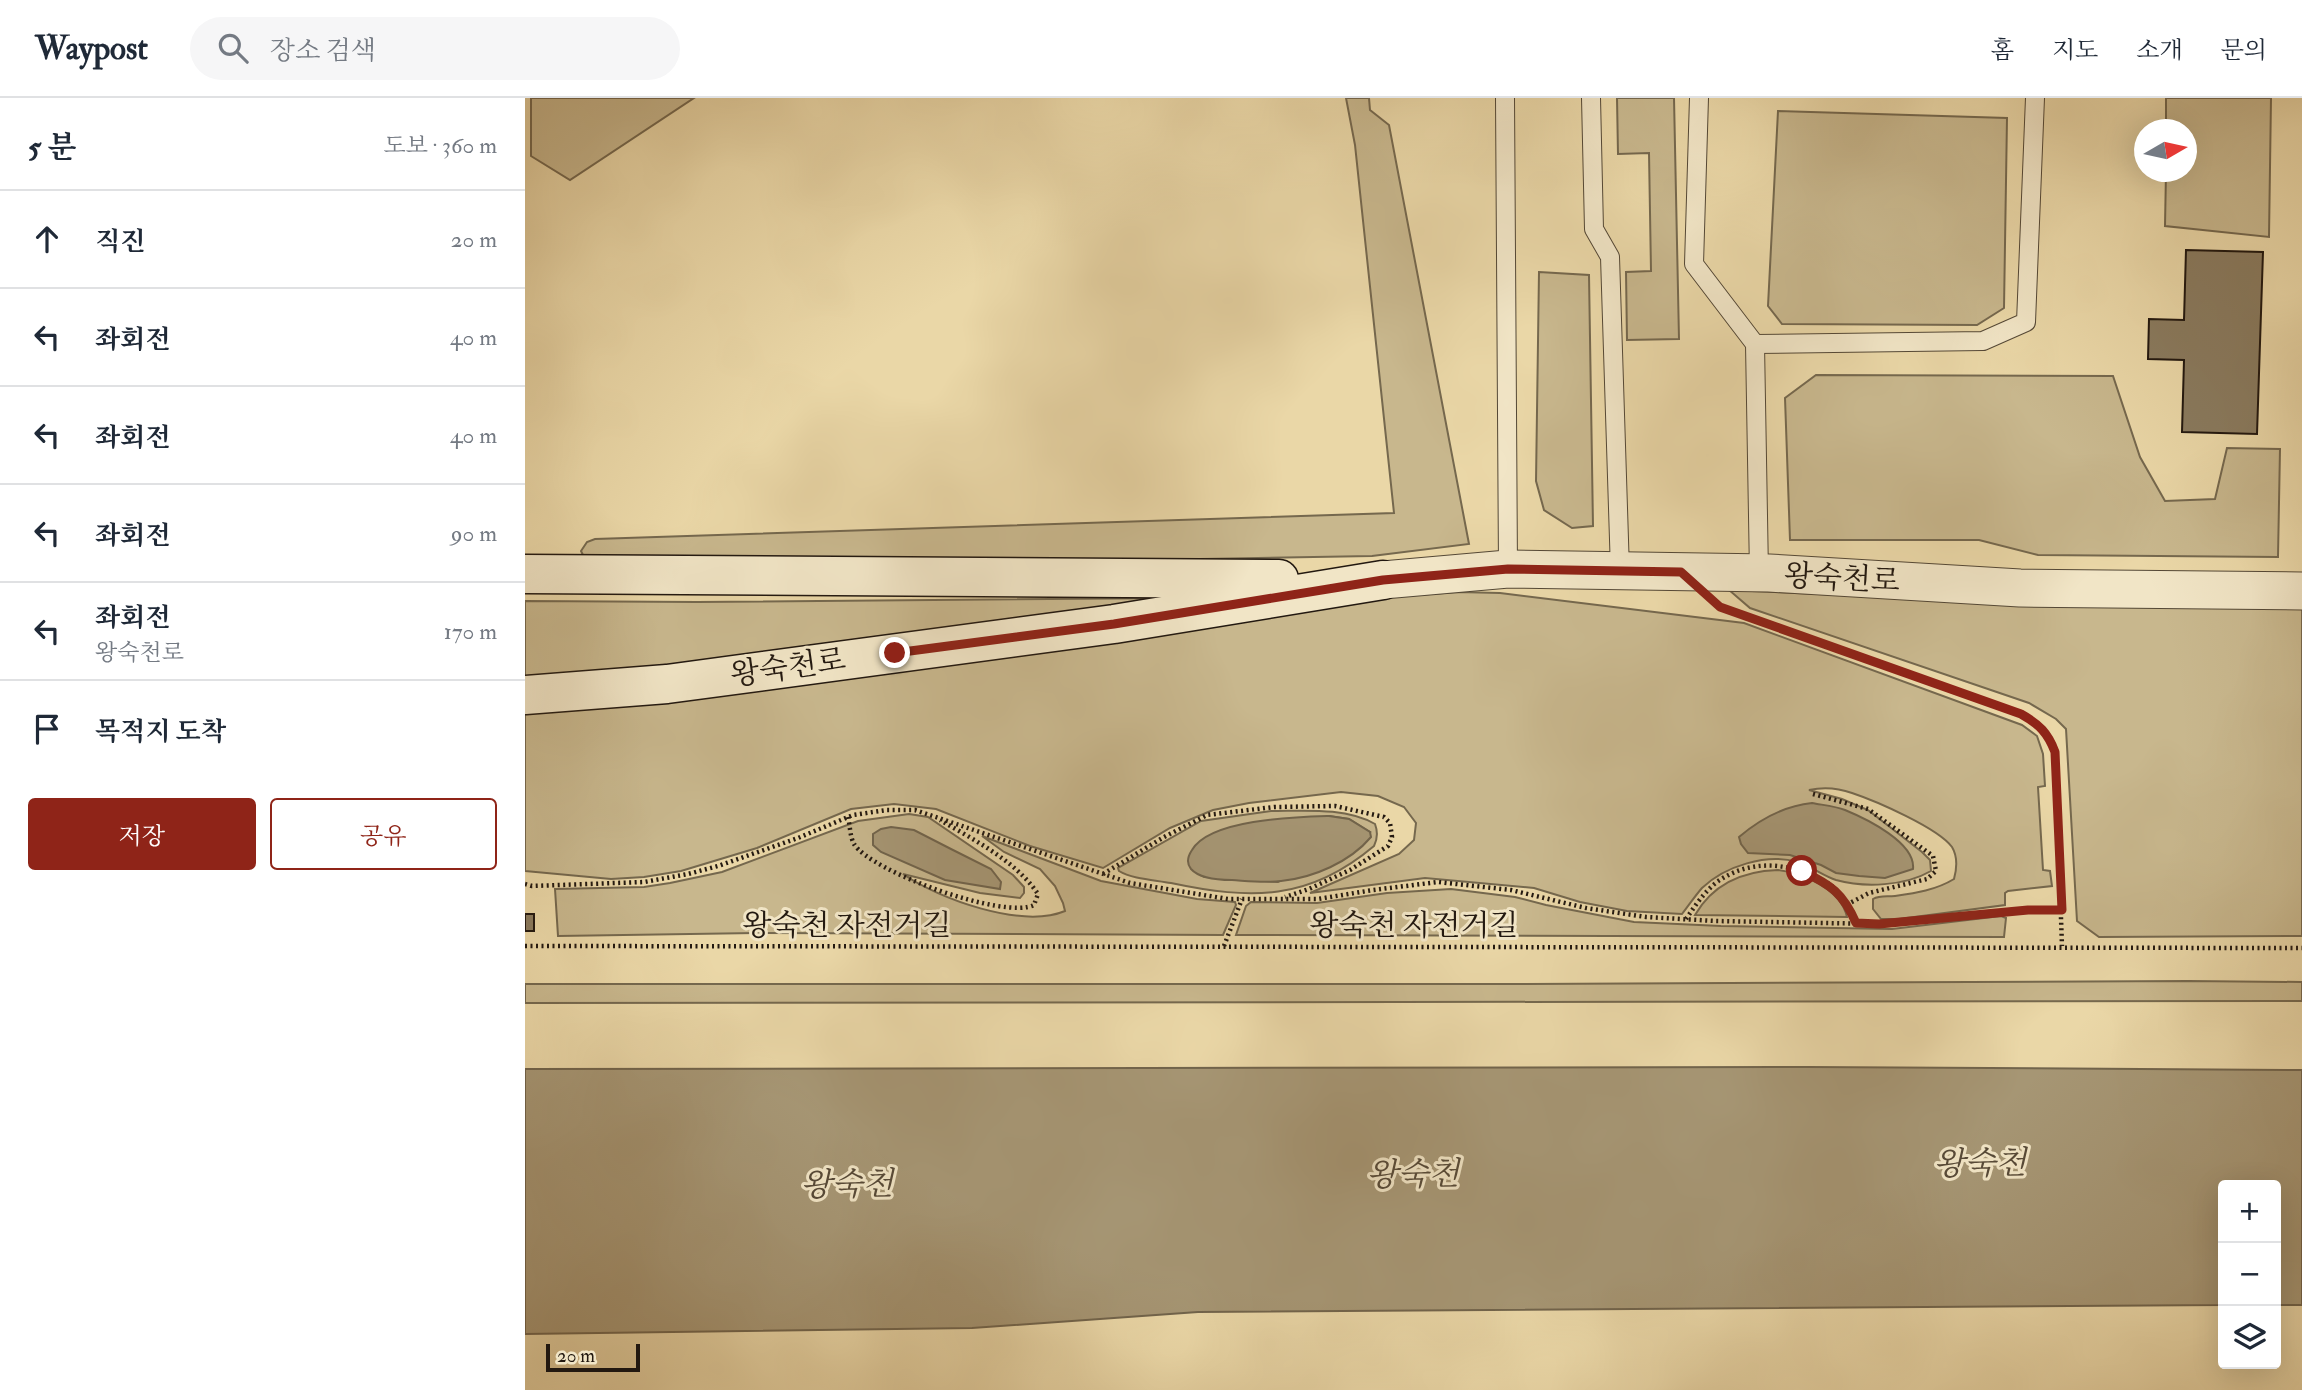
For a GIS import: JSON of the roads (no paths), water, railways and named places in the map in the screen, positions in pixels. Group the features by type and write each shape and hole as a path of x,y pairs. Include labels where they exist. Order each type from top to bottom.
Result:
{"street":[{"name":"왕숙천로","path":"525,695 667,684 1114,624 1383,580 1508,569 1759,573 2020,588 2302,591"},
{"name":"왕숙천로","path":"525,574 1383,580"}],"lane":[{"path":"1505,98 1508,569"},
{"path":"1591,98 1594,229 1610,257 1620,571"},
{"path":"1699,98 1694,264 1755,344 1759,573"},
{"path":"1755,344 1983,341 2026,322 2035,98"}],"water":[{"path":"1812,803 1845,810 1888,833 1907,850 1913,869 1885,878 1836,873 1790,855 1748,853 1741,844 1739,837 1764,819 1782,810"},
{"path":"1329,816 1349,819 1370,832 1371,837 1353,854 1318,872 1275,882 1222,880 1200,875 1188,864 1192,850 1216,832 1255,822"},
{"path":"891,827 914,830 991,869 1001,882 1000,889 945,880 881,852 873,845 873,834"},
{"name":"왕숙천","path":"1809,1067 2302,1070 2302,1305 2281,1305 2281,1180 2218,1180 2218,1305 1198,1312 972,1328 525,1334 525,1069"}]}
